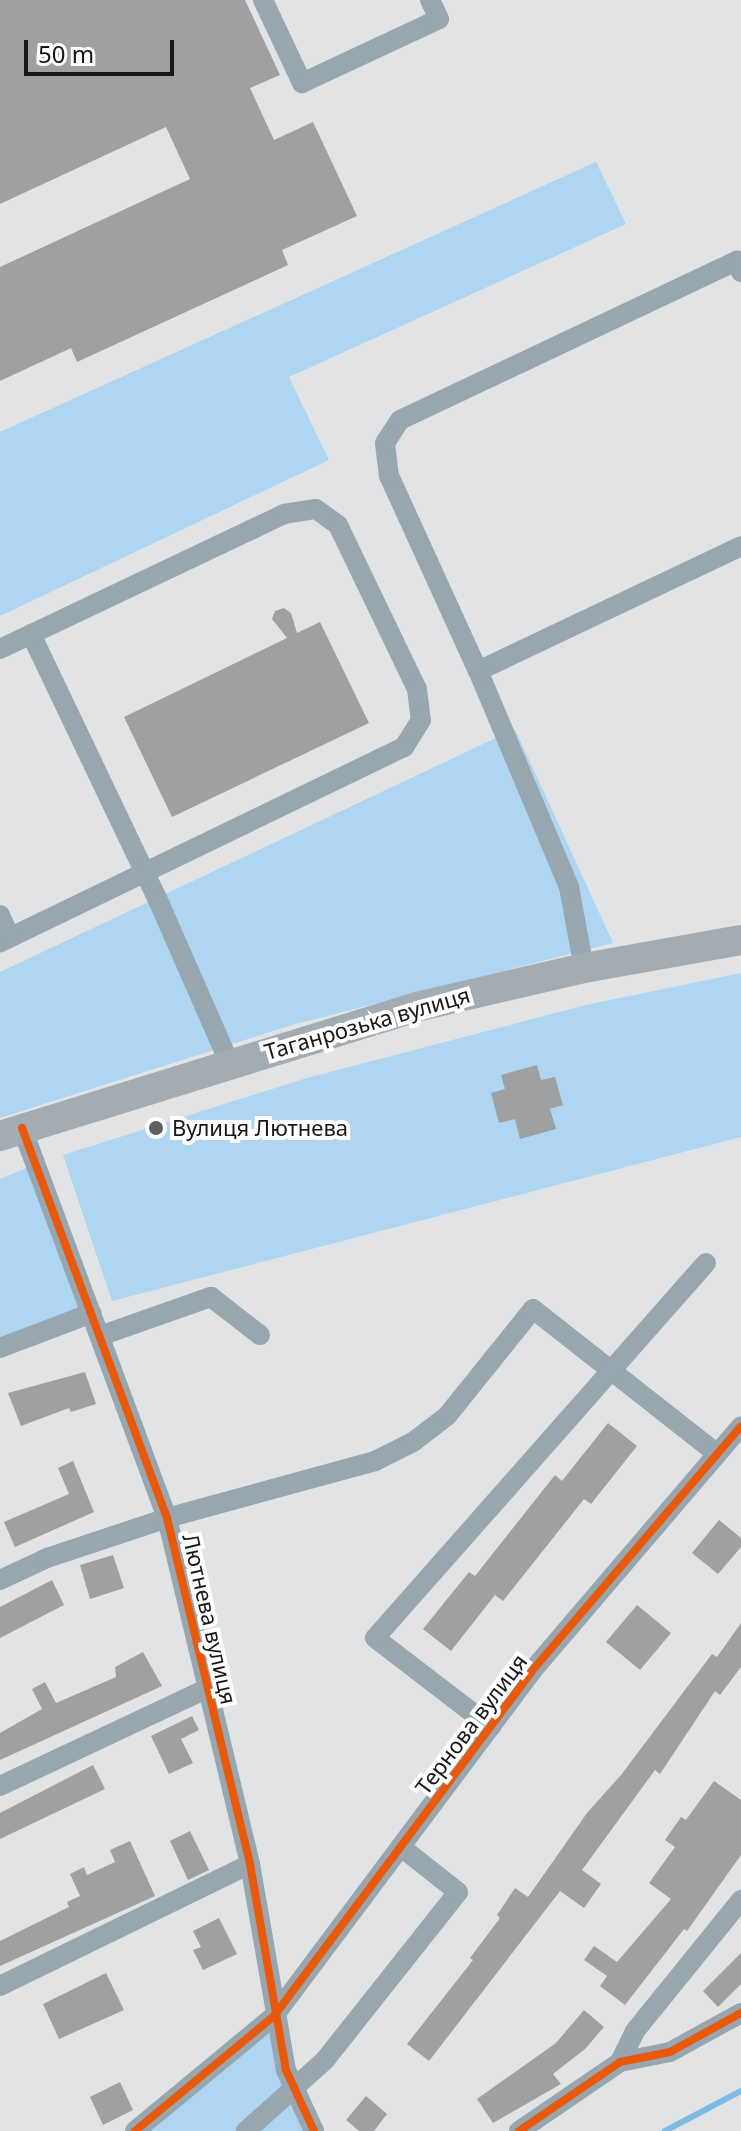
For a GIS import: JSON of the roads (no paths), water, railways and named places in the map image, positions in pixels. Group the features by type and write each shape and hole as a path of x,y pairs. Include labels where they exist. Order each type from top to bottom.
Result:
{"highway":[{"name":"Таганрозька вулиця","path":"11,1132 229,1062 416,1007 584,968 741,940"}],"street":[{"path":"263,0 302,83 439,19 430,0"},
{"path":"584,968 569,887 478,671 389,476 385,443 400,420 737,261 741,272"},
{"path":"0,649 284,514 316,509 338,525 417,689 421,720 404,747 5,940 0,915"},
{"path":"478,671 741,546"},
{"path":"31,634 144,872 229,1062"},
{"name":"Лютнева вулиця","path":"11,1132 92,1313 167,1518 250,1864 274,2016 286,2070 314,2131"},
{"path":"491,1727 375,1638 706,1263"},
{"path":"100,1336 211,1297 260,1335"},
{"path":"0,1580 47,1558 167,1518 375,1461 413,1442 447,1416 533,1309 717,1454"},
{"path":"0,1348 92,1313"},
{"name":"Тернова вулиця","path":"135,2131 274,2016 531,1672 741,1426"},
{"path":"0,1786 208,1688"},
{"path":"246,2131 325,2060 458,1892 401,1847"},
{"path":"0,1986 250,1864"},
{"path":"620,2062 635,2031 741,1900"},
{"path":"519,2131 620,2062 670,2052 741,2013"}],"waterway":[{"path":"665,2131 741,2091"}],"place":[{"name":"Вулиця Лютнева","path":"156,1128"}]}
